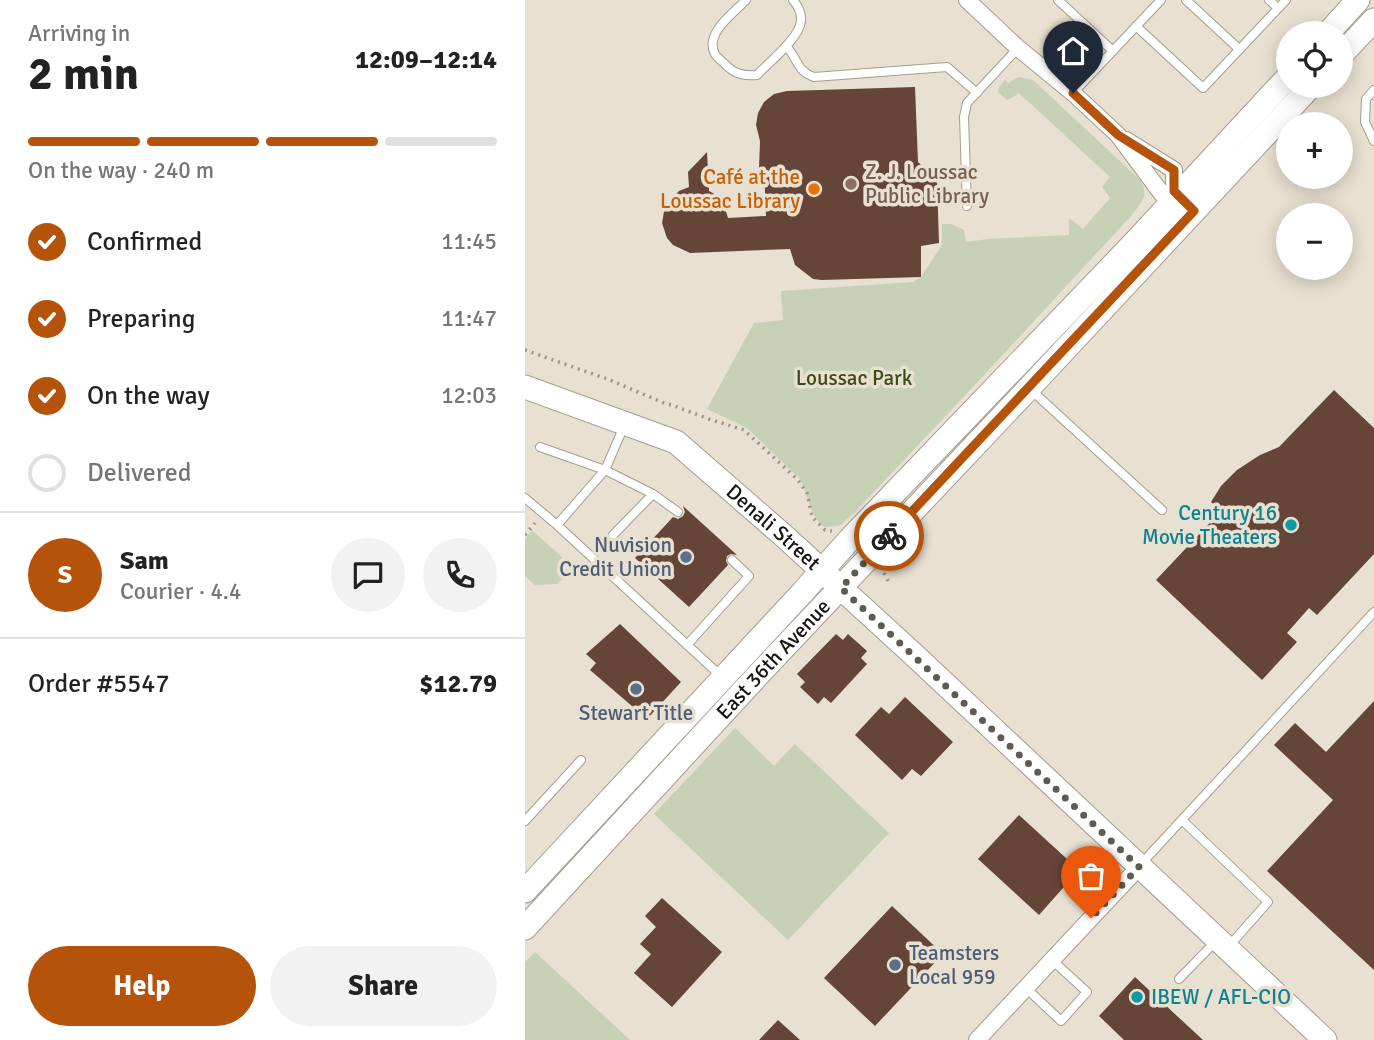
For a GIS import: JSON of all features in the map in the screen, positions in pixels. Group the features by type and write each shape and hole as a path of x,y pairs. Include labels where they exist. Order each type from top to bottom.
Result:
{"main road":[{"path":"1339,21 1359,0"},
{"path":"1353,42 1374,20"},
{"name":"East 36th Avenue","path":"525,928 758,675 1029,388 1182,199 1276,91"},
{"name":"East 36th Avenue","path":"525,891 850,539 1182,199 1297,98"},
{"name":"Denali Street","path":"525,387 676,442 841,588 1321,1039"}],"street":[{"path":"967,0 1118,135 1162,194 1182,199"},
{"path":"977,1040 1139,867"}],"lane":[{"path":"746,0 717,30 713,40 715,53 733,72 751,76 757,75 795,37 801,13 793,0"},
{"path":"1058,0 1113,51"},
{"path":"1073,93 1161,0"},
{"path":"1186,0 1240,49"},
{"path":"1269,0 1278,8"},
{"path":"1136,26 1203,88 1286,0"},
{"path":"786,46 792,51 799,68 814,77 947,68 977,93"},
{"path":"967,206 964,117 967,103 1018,48"},
{"path":"1374,90 1366,99 1365,122 1374,141"},
{"path":"1029,388 1162,510"},
{"path":"557,526 605,470 625,424"},
{"path":"540,447 605,470 653,494 678,512"},
{"path":"613,535 653,494"},
{"path":"525,498 722,677"},
{"path":"687,645 749,576 732,560"},
{"path":"1139,867 1372,617"},
{"path":"525,821 581,760"},
{"path":"1179,979 1268,902 1182,820"},
{"path":"1025,988 1061,1021 1087,992 1052,960"}],"path":[{"path":"525,351 744,430 797,480 807,494 813,517 825,530 833,531 842,527"},
{"path":"884,573 888,581"}],"green space":[{"name":"Loussac Park","path":"1019,77 1033,80 1137,177 1144,188 1143,198 1130,217 853,514 839,526 824,527 815,516 799,478 747,428 707,409 754,323 783,320 781,291 913,282 921,277 942,245 942,224 951,224 964,230 966,242 1069,235 1069,218 1083,229 1110,198 1102,187 1110,177 1019,93 1007,100 998,92 1005,80 1008,83"},
{"path":"532,530 575,569 557,584 535,585 525,576 525,539"},
{"path":"735,728 774,766 795,744 889,833 788,940 654,814"},
{"path":"535,952 630,1040 525,1040 525,962"}],"building":[{"name":"Z. J. Loussac Public Library","path":"915,87 918,162 937,180 939,243 921,246 921,277 813,279 795,265 790,249 690,253 673,245 667,238 662,223 665,206 679,191 689,187 688,172 707,152 709,191 723,202 728,218 766,216 764,168 759,168 760,141 756,125 764,102 774,94 787,91"},
{"name":"Century 16 Movie Theaters","path":"1334,390 1374,428 1374,554 1317,615 1309,608 1287,633 1297,642 1262,680 1156,580 1221,511 1211,502 1221,486 1237,470 1260,455 1279,447"},
{"name":"Nuvision Credit Union","path":"683,506 737,555 727,556 728,565 689,607 635,558 673,517 678,519 683,516"},
{"path":"620,624 681,682 647,719 590,670 596,663 586,654"},
{"path":"836,634 843,640 848,634 867,651 861,658 867,664 831,703 824,697 818,704 800,687 805,682 797,674"},
{"path":"905,697 953,742 921,776 912,769 902,780 855,735 881,707 889,714"},
{"path":"1374,701 1374,970 1267,871 1333,800 1274,745 1295,723 1326,752"},
{"path":"1019,815 1079,870 1039,915 978,859"},
{"path":"662,898 722,952 672,1007 634,973 651,954 640,944 656,927 645,916"},
{"path":"892,906 943,954 875,1026 824,978"},
{"name":"IBEW / AFL-CIO","path":"1135,977 1203,1040 1124,1040 1099,1016"},
{"path":"778,1020 800,1040 759,1040"}],"way so far":[{"path":"889,536 841,588 1139,867 1091,918"}],"place":[{"name":"Z. J. Loussac Public Library","path":"851,184"},
{"name":"Café at the Loussac Library","path":"814,189"},
{"name":"Century 16 Movie Theaters","path":"1291,525"},
{"name":"Nuvision Credit Union","path":"686,557"},
{"name":"Stewart Title","path":"636,689"},
{"name":"Teamsters Local 959","path":"895,965"},
{"name":"IBEW / AFL-CIO","path":"1137,997"}],"route":[{"path":"889,536 1194,211 1174,191 1174,170 1118,135 1073,93"}]}
